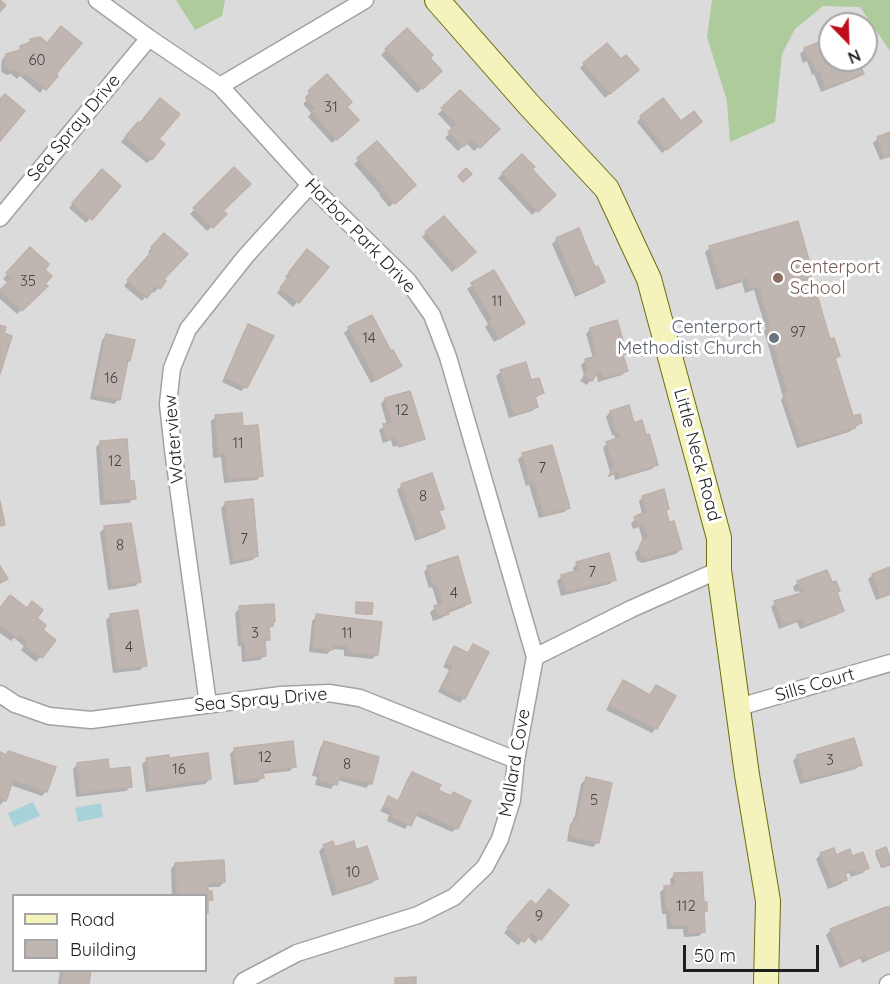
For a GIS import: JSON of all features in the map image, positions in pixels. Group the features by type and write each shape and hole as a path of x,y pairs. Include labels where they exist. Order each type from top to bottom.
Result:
{"street":[{"name":"Harbor Park Drive","path":"97,0 220,86 310,185 408,281 432,315 448,357 535,657"},
{"path":"220,86 365,0"},
{"name":"Little Neck Road","path":"437,0 607,189 649,279 719,538 719,570 747,775 768,901 766,984"},
{"name":"Sea Spray Drive","path":"0,218 149,38"},
{"name":"Waterview","path":"208,704 168,404 172,368 188,329 245,257 310,185"},
{"path":"535,657 631,609 719,570"},
{"name":"Mallard Cove","path":"242,984 297,953 409,918 454,897 485,867 500,839 512,800 516,760 535,657"},
{"name":"Sills Court","path":"739,707 890,663"},
{"name":"Sea Spray Drive","path":"0,694 15,704 49,716 91,720 281,695 329,693 360,698 516,760"}],"shaded area":[{"path":"0,0 890,0 890,984 0,984"}],"green space":[{"path":"176,0 225,0 222,16 195,30"},
{"path":"712,0 890,0 890,51 878,33 878,12 863,12 860,7 823,6 795,29 782,54 775,122 730,142 727,101 707,37"}],"water":[{"path":"33,802 40,816 14,827 8,813"},
{"path":"101,803 103,817 78,822 75,808"}],"building":[{"path":"0,0 6,5 0,12"},
{"path":"61,26 82,43 46,90 26,73 22,75 5,66 6,54 21,49 20,46 31,42 30,39 40,37 47,43"},
{"path":"407,28 433,55 430,58 442,71 423,89 385,49"},
{"path":"607,43 621,59 626,55 639,70 610,94 583,63"},
{"path":"818,43 818,71 811,58 808,59 804,48"},
{"path":"819,72 863,72 864,74 825,89"},
{"path":"327,74 352,102 347,107 359,120 337,140 311,111 315,108 306,99 311,94 308,91"},
{"path":"460,90 500,129 480,148 471,139 463,147 448,132 457,124 441,108"},
{"path":"5,94 25,111 0,141 0,99"},
{"path":"160,98 180,114 159,139 165,144 152,160 125,137 138,122 140,123"},
{"path":"663,98 681,121 694,111 702,122 667,150 640,116"},
{"path":"890,132 890,155 884,157 877,137"},
{"path":"377,141 416,185 395,204 357,158"},
{"path":"522,154 535,167 532,169 556,195 538,212 502,173"},
{"path":"234,167 251,184 223,211 227,214 213,228 193,208"},
{"path":"466,168 472,174 463,182 458,176"},
{"path":"102,169 121,186 92,220 72,203"},
{"path":"444,216 476,252 457,268 425,232"},
{"path":"798,221 830,339 834,338 840,356 835,358 853,416 860,414 862,423 854,426 855,428 801,444 784,394 788,393 767,326 770,325 759,287 750,289 747,278 721,286 709,246"},
{"path":"579,228 595,267 598,266 605,282 579,293 556,238"},
{"path":"164,233 188,254 164,279 166,281 160,289 156,286 147,298 127,280 154,249 151,247"},
{"path":"30,247 49,264 45,270 52,276 45,284 48,286 22,311 0,290 12,278 6,273"},
{"path":"307,249 329,267 299,303 280,288"},
{"path":"494,270 525,323 499,339 489,321 492,319 471,283"},
{"path":"372,315 391,351 393,350 402,366 376,380 348,327"},
{"path":"617,320 627,354 623,355 628,371 603,378 601,372 597,373 592,381 584,376 588,370 585,359 597,356 590,328"},
{"path":"248,324 274,336 247,388 225,378"},
{"path":"0,325 6,327 4,333 12,336 0,374"},
{"path":"106,334 135,340 130,361 128,360 120,400 94,395"},
{"path":"526,362 531,380 539,378 544,393 535,396 538,407 514,415 500,370"},
{"path":"410,391 425,439 399,447 396,437 387,439 383,424 392,422 385,398"},
{"path":"629,405 634,423 642,420 646,435 649,434 658,465 620,477 618,470 614,475 611,473 614,466 606,442 620,437 618,431 616,432 610,411"},
{"path":"242,413 243,426 258,425 263,476 228,479 225,453 218,454 215,415"},
{"path":"127,439 130,481 134,481 136,499 105,501 100,441"},
{"path":"552,445 570,508 544,515 534,482 530,483 522,453"},
{"path":"432,473 444,509 439,511 445,528 419,537 401,484"},
{"path":"664,489 669,509 666,510 669,522 674,521 682,549 647,559 641,555 639,548 642,541 648,539 644,524 637,525 634,517 647,511 642,496"},
{"path":"253,499 258,556 234,561 225,502"},
{"path":"0,501 5,525 0,526"},
{"path":"131,523 141,582 112,586 104,526"},
{"path":"609,553 616,580 566,592 561,575 579,570 576,562"},
{"path":"458,556 471,603 448,610 449,614 438,617 434,606 443,603 427,566"},
{"path":"0,566 8,579 0,583"},
{"path":"890,567 890,593 881,597 872,574"},
{"path":"827,570 832,582 836,581 840,591 837,592 844,611 805,625 802,618 783,625 774,601 805,592 803,588 800,589 797,581"},
{"path":"10,595 27,608 32,601 43,610 37,618 46,625 43,630 56,640 42,658 24,645 28,641 19,635 17,638 0,625 0,608"},
{"path":"356,602 373,603 372,614 356,613"},
{"path":"274,604 275,622 269,627 270,640 265,640 266,656 246,658 245,642 242,642 239,606"},
{"path":"138,610 147,666 117,669 110,614"},
{"path":"316,614 382,622 378,655 348,652 348,646 333,644 333,650 313,648"},
{"path":"473,644 489,652 465,699 442,688 453,666 446,662 454,646 468,653"},
{"path":"623,680 650,695 656,685 676,696 657,729 609,705"},
{"path":"854,738 862,765 804,780 797,755"},
{"path":"293,741 296,767 263,771 264,778 238,781 234,748"},
{"path":"324,741 379,757 372,784 340,776 337,785 319,781 320,773 316,772"},
{"path":"8,751 56,767 47,792 13,780 6,801 0,799 0,752 6,755"},
{"path":"208,753 211,779 150,788 146,758 169,755 169,758"},
{"path":"108,759 109,769 130,767 132,787 80,793 77,763"},
{"path":"412,772 441,785 438,790 451,796 453,792 471,801 458,829 418,811 411,826 390,816 393,811 384,806 388,796 398,801"},
{"path":"586,777 612,783 599,843 570,836 574,818 577,819"},
{"path":"333,841 335,847 354,841 356,850 367,846 378,879 337,892 323,845"},
{"path":"886,847 890,865 883,867 876,851"},
{"path":"834,848 836,855 850,849 852,856 863,852 869,868 856,874 854,869 845,873 847,880 833,885 820,853"},
{"path":"224,860 225,882 208,884 208,891 212,891 213,900 208,900 208,913 207,894 177,894 175,863"},
{"path":"702,872 704,902 707,902 707,911 704,911 705,932 688,933 688,925 671,925 670,910 666,910 664,886 675,885 674,873"},
{"path":"549,889 569,905 541,940 532,932 524,942 507,928 531,900 536,905"},
{"path":"890,907 890,950 867,959 865,955 845,965 830,929"},
{"path":"63,972 91,972 89,984 62,984"},
{"path":"416,977 416,984 395,984 395,978"}],"place":[{"name":"Centerport School","path":"778,278"},
{"name":"Centerport Methodist Church","path":"774,338"}]}
